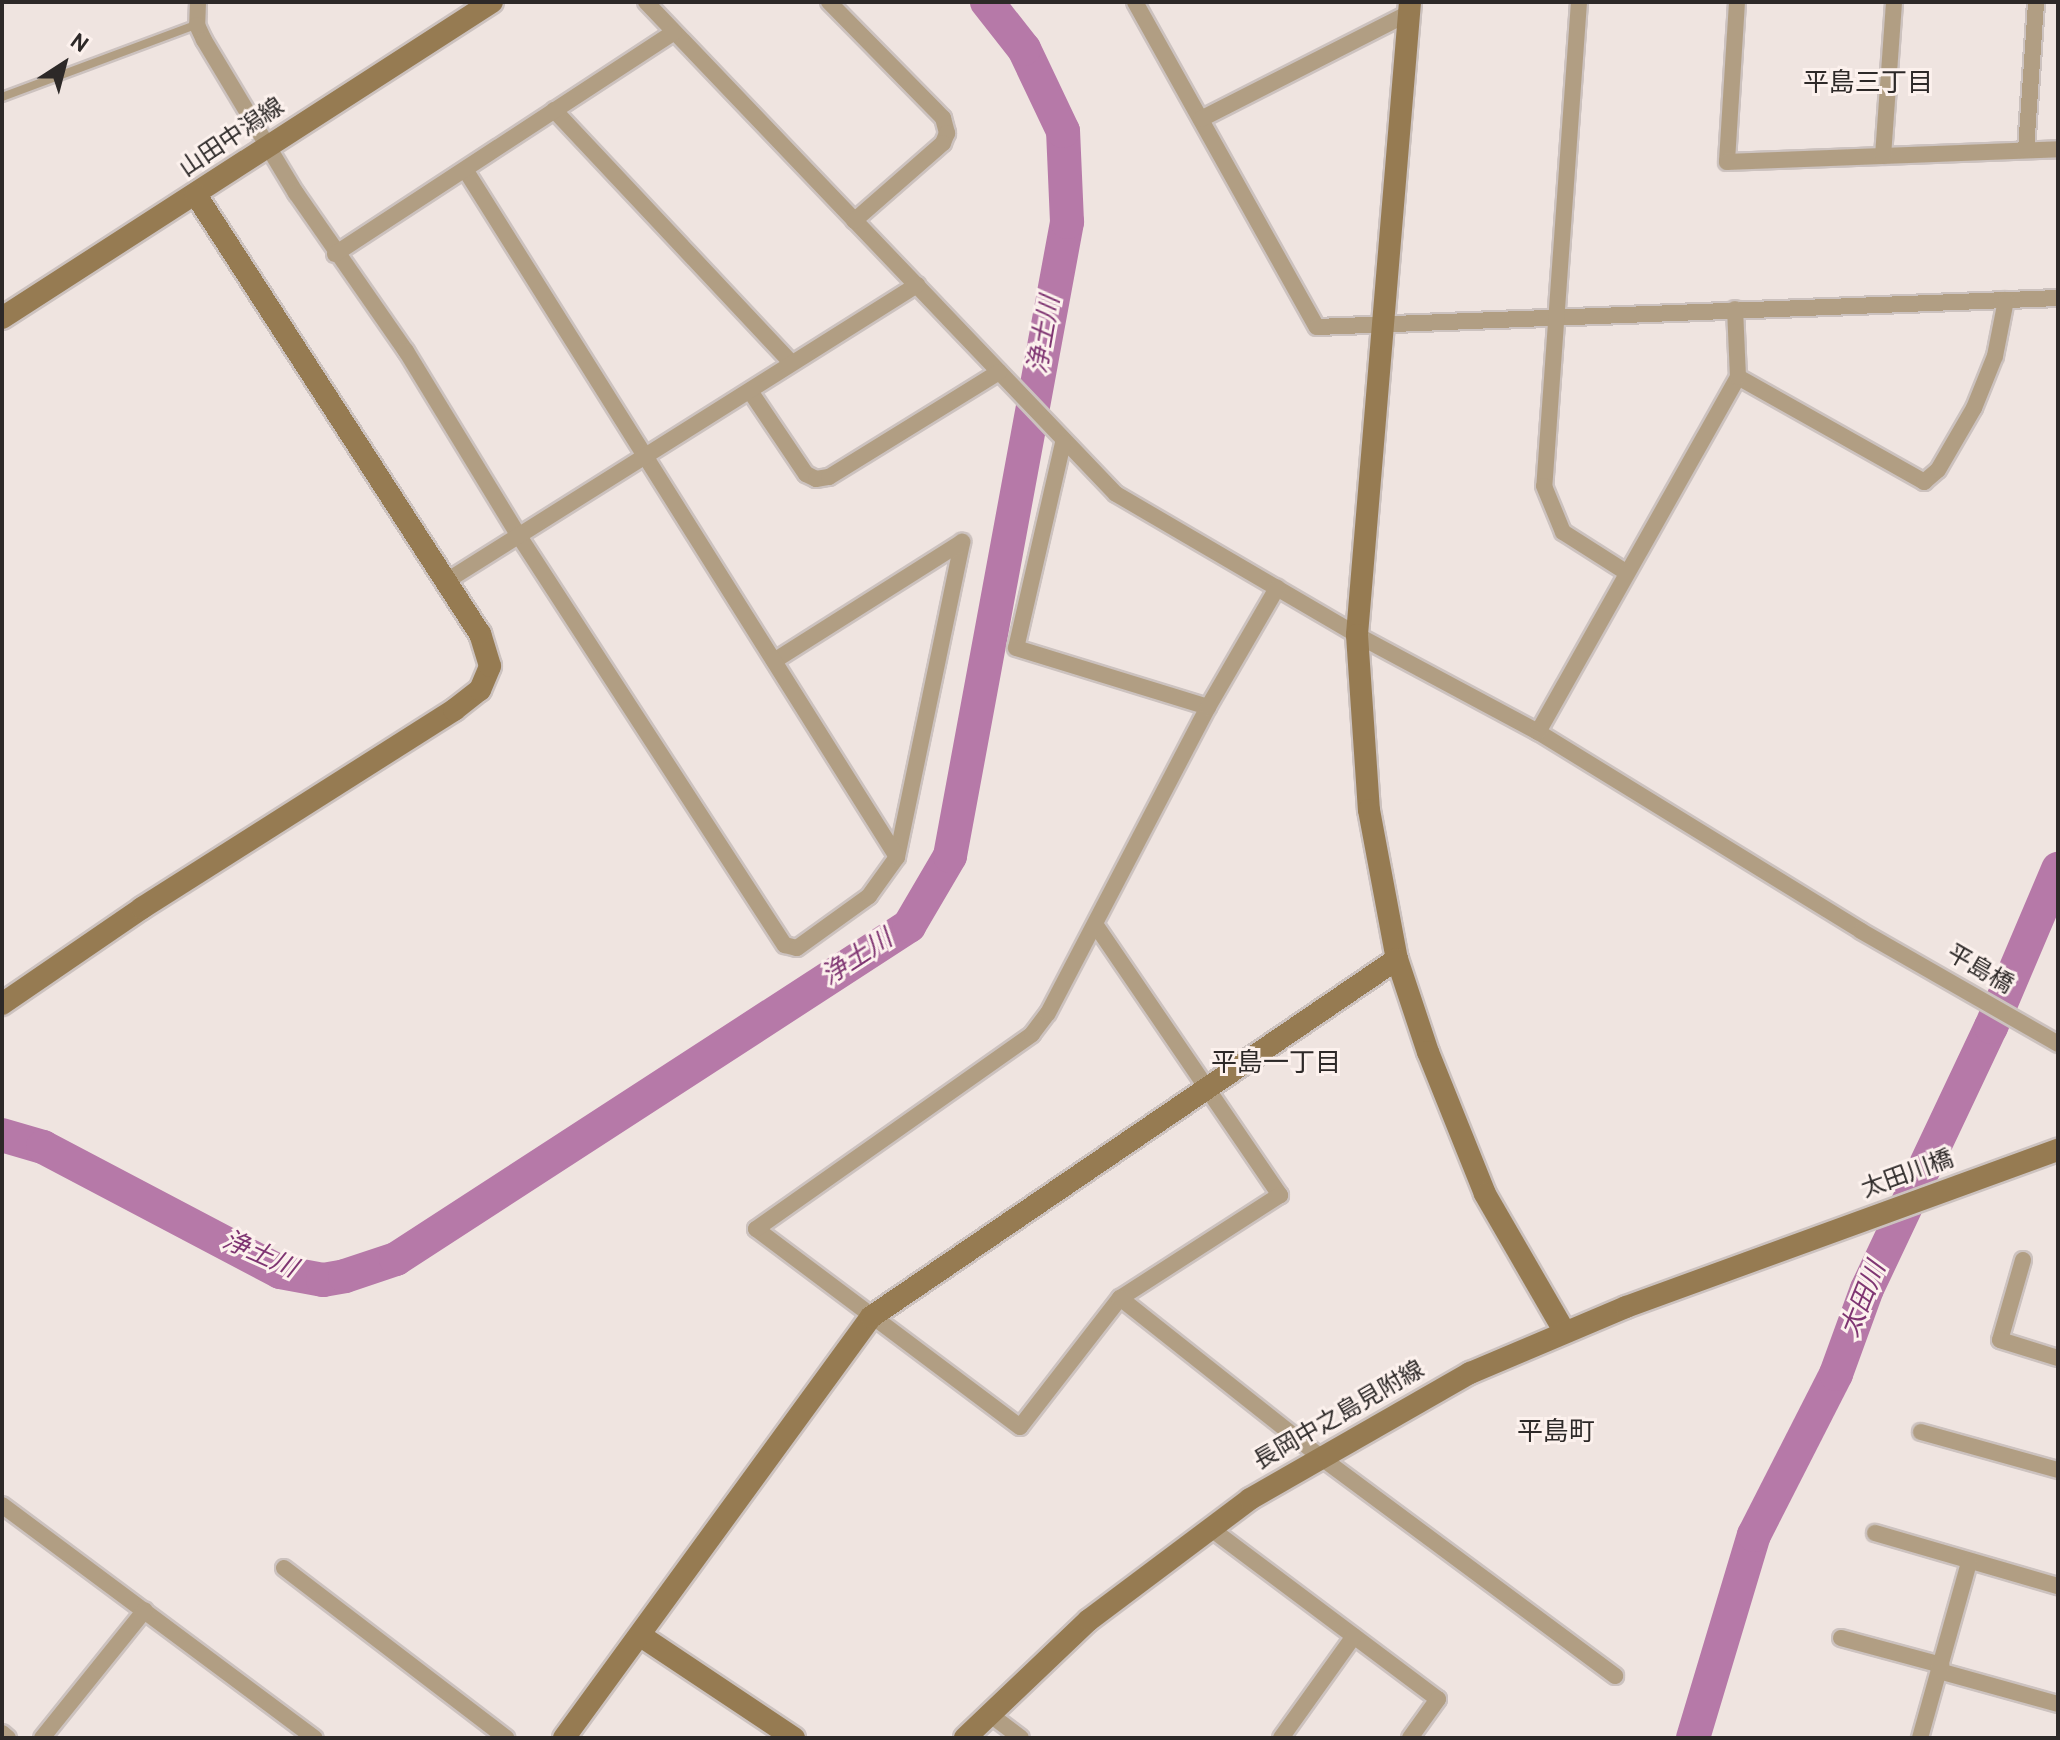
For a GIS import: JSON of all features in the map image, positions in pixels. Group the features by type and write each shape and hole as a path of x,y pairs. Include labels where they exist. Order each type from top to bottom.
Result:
{"street":[{"path":"198,2 197,25 335,254 406,351 519,536 785,945 797,948 809,944 845,916 887,877 897,857 962,542 774,661"},
{"name":"山田中潟線","path":"2,318 492,2"},
{"name":"平島橋","path":"646,2 917,285 1063,443 1116,494 1357,635 1538,732 1877,940 2058,1044"},
{"path":"829,2 943,118 947,133 943,143 854,221"},
{"path":"1135,2 1317,327 1345,330 1385,323 2058,298"},
{"path":"1579,2 1544,470 1549,504 1563,532 1624,571"},
{"path":"1737,2 1727,162 2058,149"},
{"path":"1883,156 1894,2"},
{"path":"2026,150 2036,2"},
{"path":"1201,119 1408,8"},
{"path":"1408,8 1385,323 1357,635 1369,810 1397,959 1485,1194 1564,1331"},
{"path":"335,254 674,32"},
{"path":"554,110 791,362"},
{"path":"466,171 897,857"},
{"path":"2,1004 480,690 490,666 487,650 445,582 196,195"},
{"path":"445,582 917,285"},
{"path":"1738,377 1924,482 1938,470 1974,408 1995,356 2006,300"},
{"path":"1538,732 1624,571 1738,377 1735,309"},
{"path":"750,391 806,474 816,479 829,477 1002,376"},
{"path":"1063,443 1016,648 1208,707"},
{"path":"1097,927 1280,1195 1120,1298 1020,1427 756,1229 1032,1034 1097,927 1208,707 1277,588"},
{"path":"564,1738 871,1317 1397,959"},
{"name":"太田川橋","path":"1801,1242 2058,1150"},
{"name":"長岡中之島見附線","path":"965,1738 1089,1620 1210,1528 1319,1456 1470,1373 1564,1331 1801,1242"},
{"path":"2023,1260 2000,1340 2058,1358"},
{"path":"1120,1298 1319,1456 1615,1676"},
{"path":"1921,1432 2058,1470"},
{"path":"2,1505 315,1738"},
{"path":"1210,1528 1438,1699 1410,1738"},
{"path":"1875,1533 1969,1563 2058,1586"},
{"path":"1920,1738 1969,1563"},
{"path":"284,1568 506,1738"},
{"path":"42,1738 145,1610"},
{"path":"641,1636 794,1738"},
{"path":"1281,1738 1354,1636"},
{"path":"1841,1638 2058,1704"},
{"path":"988,1713 1021,1738"},
{"path":"2,1733 8,1738"}],"lane":[{"path":"2,97 197,25"}],"waterway":[{"name":"浄土川","path":"2,1135 43,1147 280,1272 323,1280 345,1276 396,1259 909,926 950,856 1067,222 1063,131 1024,49 987,2"},
{"name":"太田川","path":"1693,1738 1754,1535 1836,1374 1867,1289 1991,1027 2058,869"}],"district":[{"name":"平島三丁目","path":"1868,85"},
{"name":"平島一丁目","path":"1276,1065"},
{"name":"平島町","path":"1556,1434"}]}
